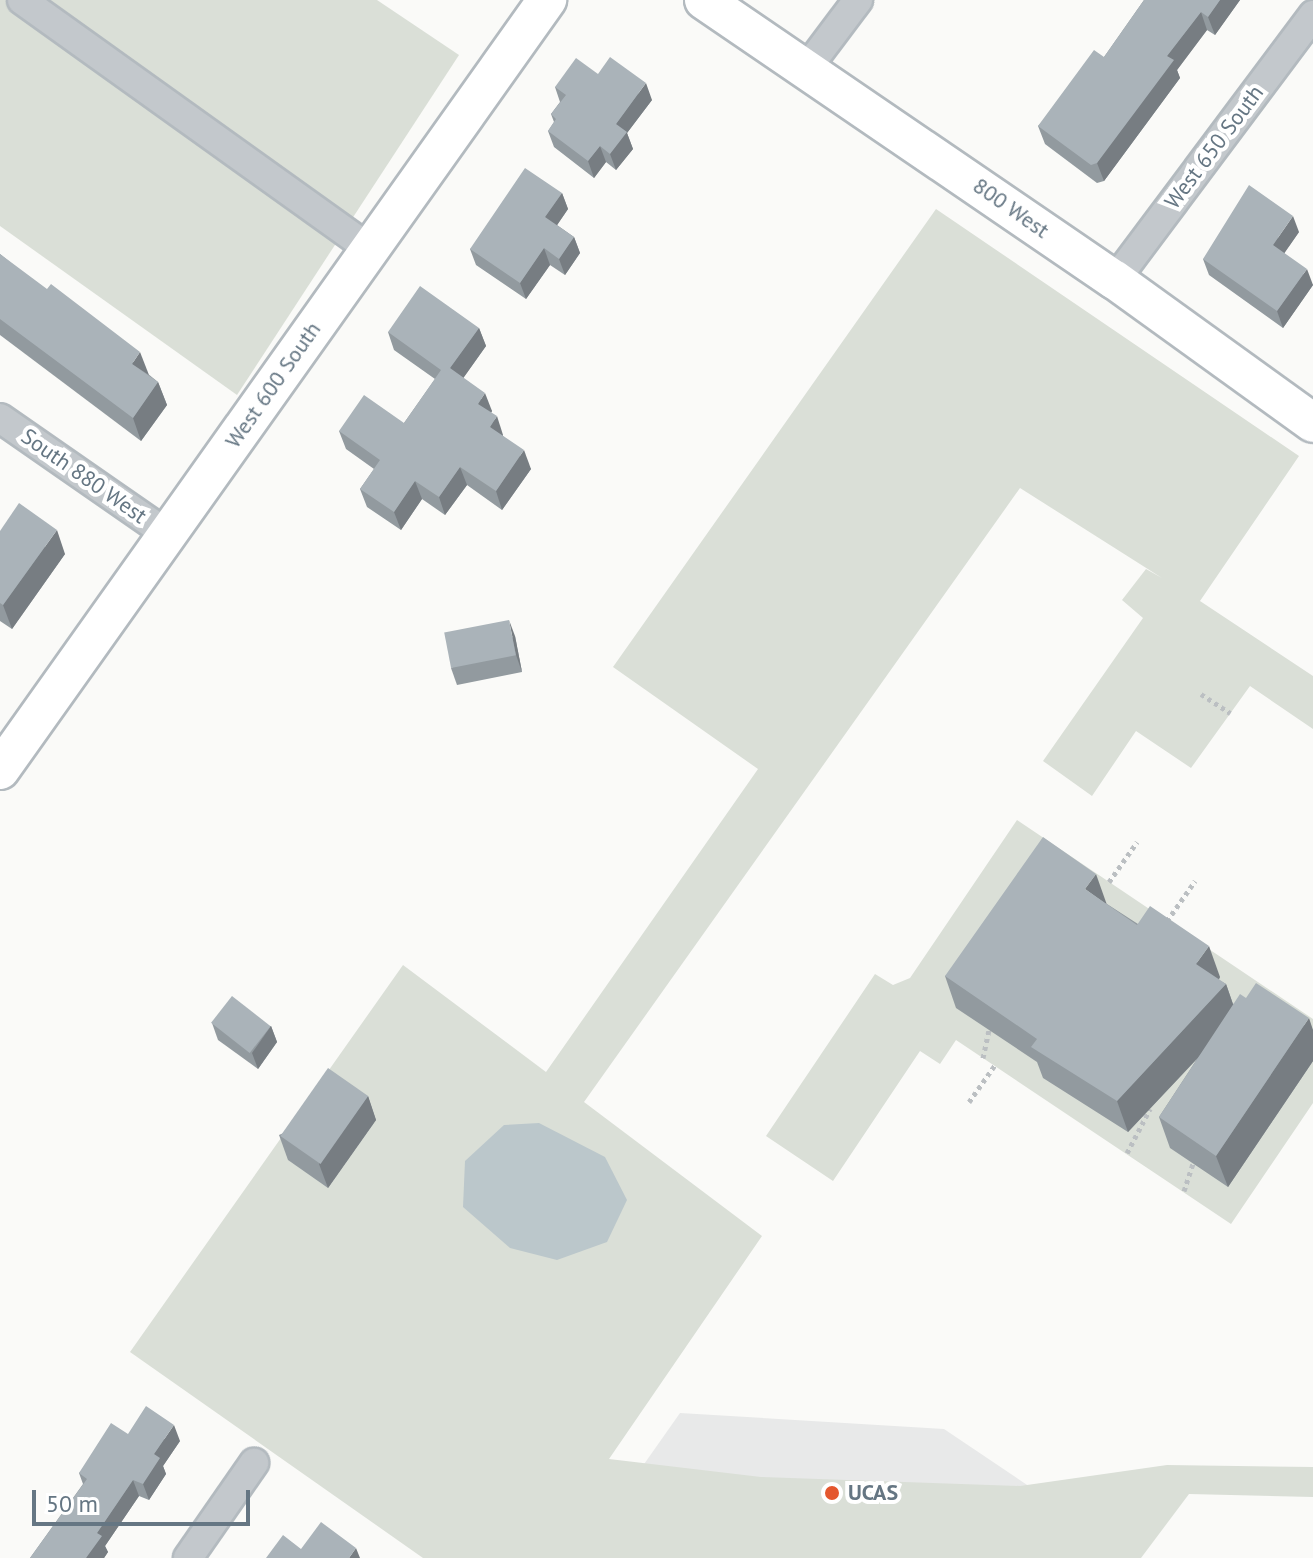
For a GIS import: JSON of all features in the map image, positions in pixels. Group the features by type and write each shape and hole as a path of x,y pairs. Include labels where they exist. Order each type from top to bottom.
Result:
{"street":[{"path":"22,0 370,249"},
{"name":"West 600 South","path":"0,770 547,0"},
{"name":"800 West","path":"704,0 1115,280 1313,423"},
{"path":"807,68 858,0"},
{"name":"West 650 South","path":"1115,280 1313,15"},
{"name":"South 880 West","path":"0,418 167,534"},
{"path":"188,1558 254,1463"}],"path":[{"path":"1201,694 1230,713"},
{"path":"1109,882 1137,842"},
{"path":"1167,921 1195,881"},
{"path":"983,1058 989,1030"},
{"path":"969,1102 995,1065"},
{"path":"1127,1153 1150,1109"},
{"path":"1184,1191 1193,1163"}],"shaded area":[{"path":"0,0 377,0 459,55 237,395 0,226"},
{"path":"936,209 1299,456 1200,601 1313,676 1313,729 1250,686 1191,768 1136,731 1092,796 1043,761 1143,618 1122,600 1146,569 1162,578 1020,488 584,1102 762,1236 609,1459 761,1477 1020,1486 1167,1465 1313,1467 1313,1497 1189,1494 1141,1558 423,1558 130,1352 403,965 546,1072 758,769 613,667"},
{"path":"1017,820 1313,1019 1313,1103 1231,1224 956,1040 940,1064 920,1051 833,1181 766,1136 875,974 893,985 910,978"},
{"path":"539,1123 605,1157 627,1200 607,1242 557,1260 510,1248 463,1207 465,1161 504,1125"},
{"name":"UCAS","path":"680,1413 944,1429 1136,1558 578,1558"}],"building":[{"path":"1144,0 1220,0 1208,17 1201,12 1167,56 1174,60 1097,163 1091,165 1038,126 1094,50 1104,57"},
{"path":"610,57 646,83 616,124 627,132 610,154 600,146 588,161 548,131 556,119 551,114 566,95 555,87 576,58 598,74"},
{"path":"525,168 562,193 545,217 574,237 559,259 544,248 520,283 470,249"},
{"path":"1249,185 1293,216 1273,245 1307,269 1277,311 1203,259"},
{"path":"0,254 47,289 51,284 140,352 132,364 158,382 133,418 0,319"},
{"path":"420,286 479,328 450,368 485,393 478,404 497,416 490,427 524,450 496,491 460,467 439,497 415,481 394,512 360,489 380,460 339,431 364,395 404,423 441,370 388,332"},
{"path":"19,503 57,530 3,605 0,603 0,531"},
{"path":"509,620 516,655 451,668 444,633"},
{"path":"1043,837 1096,874 1085,889 1137,925 1150,906 1209,946 1196,964 1226,984 1117,1101 1031,1047 1037,1039 945,976"},
{"path":"1256,983 1309,1018 1216,1156 1159,1117 1240,994 1246,998"},
{"path":"232,996 271,1026 250,1053 211,1023"},
{"path":"328,1068 368,1096 321,1164 280,1136"},
{"path":"146,1406 174,1425 154,1454 160,1458 143,1484 133,1480 97,1533 102,1536 86,1558 30,1558 87,1479 79,1473 111,1423 128,1434"},
{"path":"321,1522 356,1548 349,1558 266,1558 283,1535 301,1549"}],"place":[{"name":"UCAS","path":"832,1493"}]}
